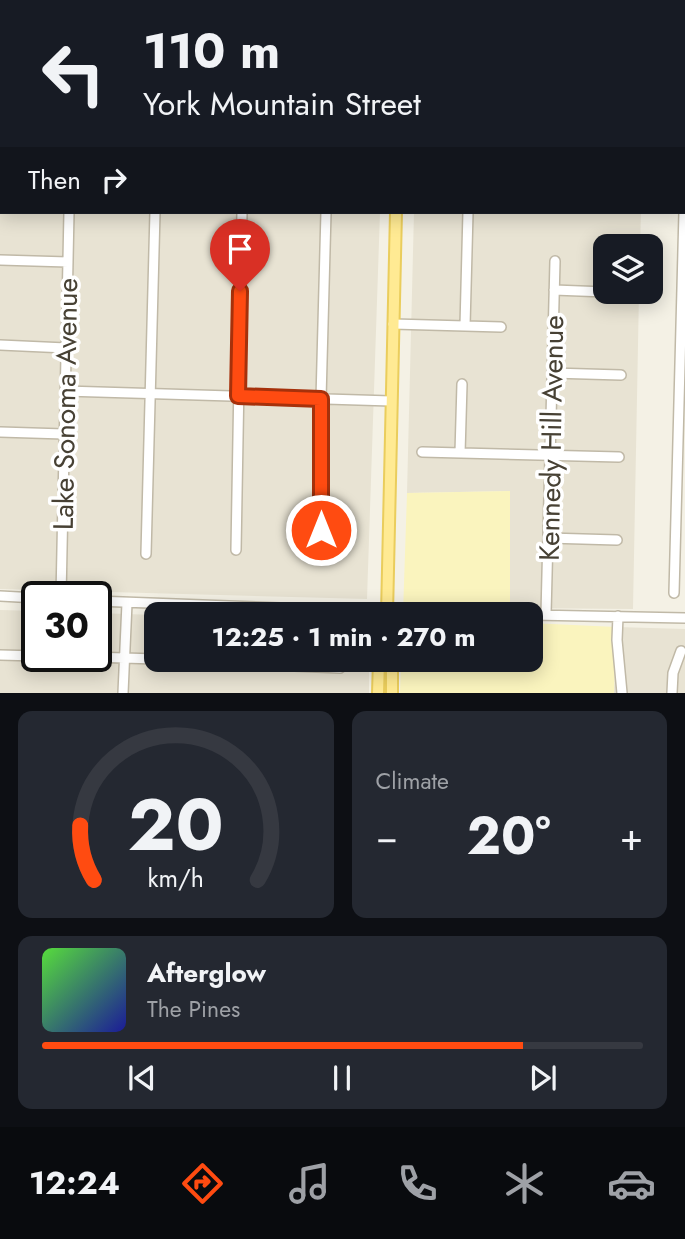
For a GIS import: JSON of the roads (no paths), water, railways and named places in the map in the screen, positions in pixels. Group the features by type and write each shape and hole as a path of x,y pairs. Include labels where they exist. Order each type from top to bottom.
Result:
{"main road":[{"path":"386,602 396,214"},
{"path":"378,693 379,672"},
{"path":"392,693 393,672"}],"street":[{"name":"Lake Sonoma Avenue","path":"61,581 69,214"},
{"path":"146,554 155,214"},
{"path":"236,550 242,214"},
{"path":"321,556 321,399 326,214"},
{"path":"464,326 468,214"},
{"path":"674,593 682,383 684,214"},
{"path":"0,260 68,262"},
{"name":"Kennedy Hill Avenue","path":"546,614 555,261"},
{"path":"554,290 593,292"},
{"path":"393,324 501,327"},
{"path":"0,345 66,348"},
{"path":"552,373 621,375"},
{"path":"460,453 462,384"},
{"path":"65,391 391,401"},
{"path":"0,432 64,434"},
{"path":"422,452 619,457"},
{"path":"548,538 617,540"},
{"path":"0,596 21,597"},
{"path":"112,602 144,604"},
{"path":"123,693 127,603"},
{"path":"543,614 685,618"},
{"path":"618,616 617,640 622,693"},
{"path":"672,693 673,673 681,651"},
{"path":"0,655 21,656"},
{"path":"112,658 144,659"}]}
